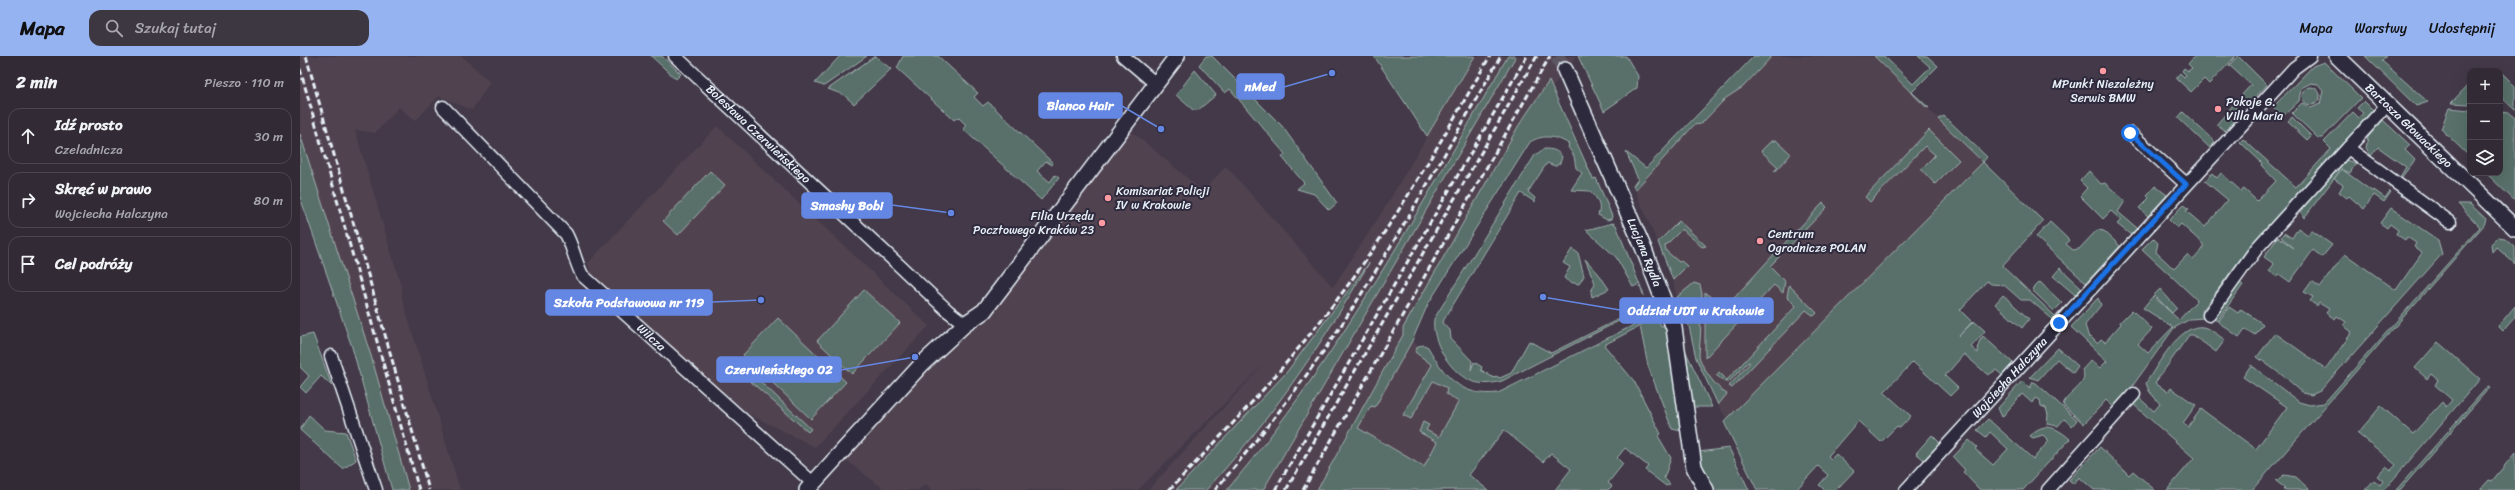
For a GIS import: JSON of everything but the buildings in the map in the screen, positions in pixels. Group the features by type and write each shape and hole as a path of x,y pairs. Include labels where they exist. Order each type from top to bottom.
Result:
{"street":[{"name":"Bolesława Czerwieńskiego","path":"675,56 948,311 965,324"},
{"path":"1123,56 1156,84"},
{"path":"810,486 922,364 965,324 984,311 1176,56"},
{"name":"Wojciecha Halczyna","path":"1906,490 2186,184 2294,68 2310,56"},
{"name":"Bartosza Głowackiego","path":"2337,56 2515,228"},
{"name":"Lucjana Rydla","path":"1565,70 1643,248 1674,328 1694,467 1706,490"},
{"path":"2209,315 2257,248 2387,105"},
{"name":"Wilcza","path":"443,107 566,234 574,249 575,258 582,274 810,486"},
{"path":"2130,133 2186,184"},
{"path":"2348,148 2450,222"},
{"path":"331,356 376,490"},
{"path":"2048,490 2134,394"}],"shaded area":[{"path":"300,56 462,56 490,82 472,110 439,96 415,121 399,107 375,133 355,130 402,289 402,298 460,490 392,490 300,133"},
{"path":"1475,56 1576,56 1526,122 1403,335 1422,348 1462,399 1427,474 1355,430 1360,410 1317,490 1148,490 1265,363 1138,490 932,490 926,484 918,490 885,490 845,459 948,348 987,318 1129,129 1203,191 1226,166 1333,287 1381,214"},
{"path":"1757,56 1874,56 1983,162 1731,426 1719,407 1696,358 1699,353 1677,297 1671,275 1635,190"},
{"path":"717,126 929,326 815,447 745,412 591,275 588,263"}],"green space":[{"path":"651,56 662,56 681,74 676,79"},
{"path":"840,56 867,56 824,86 815,83"},
{"path":"875,56 891,69 854,104 844,95 828,89"},
{"path":"903,56 938,56 978,93 974,97 983,106 988,102 1053,163 1052,165 1046,161 1037,171 1050,182 1055,175 1059,178 1041,200 963,129 966,125 958,117 954,120 897,68"},
{"path":"1206,56 1212,56 1282,126 1337,203 1329,210 1314,194 1297,189 1304,183 1282,157 1285,154 1230,89 1225,93 1199,65"},
{"path":"1374,56 1475,56 1427,136"},
{"path":"1508,56 1516,56 1263,490 1227,490 1268,440 1342,334 1410,224"},
{"path":"1578,56 1626,56 1638,76 1637,88 1604,111"},
{"path":"1754,56 1772,56 1743,87 1726,98 1701,124 1694,125 1635,190 1633,186 1638,179 1626,152 1646,168"},
{"path":"1874,56 1884,56 1913,84 1930,67 1918,56 1927,56 1938,66 1912,92 1929,108 1926,107"},
{"path":"2195,56 2236,56 2209,84 2204,79 2191,92 2176,78 2180,73 2184,77 2186,75 2182,71 2184,68 2188,71 2192,68 2188,64"},
{"path":"2238,56 2267,85 2247,106 2238,99 2251,85 2229,65"},
{"path":"2365,56 2386,56 2382,61 2428,102 2416,106"},
{"path":"2324,62 2361,98 2322,138 2318,138 2292,113 2302,103 2311,108 2320,104 2323,91 2317,84 2311,83 2301,88 2299,101 2283,116 2273,107 2313,66"},
{"path":"1195,70 1216,95 1198,110 1193,110 1176,95"},
{"path":"2503,74 2515,86 2515,110 2503,99"},
{"path":"1549,81 1593,179 1596,178 1612,216 1611,219 1607,220 1598,215 1598,202 1590,191 1571,190 1582,173 1576,168 1574,156 1568,147 1569,144 1559,139 1550,137 1535,139 1530,142 1428,304 1412,341 1375,407 1371,406 1358,428 1424,467 1437,442 1419,432 1423,422 1429,425 1426,430 1439,437 1459,401 1446,394 1447,388 1433,381 1411,419 1403,415 1432,365 1415,352 1418,346 1424,345 1428,347 1434,358 1448,376 1464,388 1474,392 1498,393 1656,314 1661,326 1665,325 1668,335 1681,431 1672,429 1648,366 1640,326 1604,345 1634,381 1661,434 1658,436 1671,458 1664,478 1670,484 1666,486 1645,470 1648,466 1625,448 1617,458 1623,464 1608,483 1612,486 1608,490 1555,490 1571,469 1551,453 1543,462 1504,430 1469,475 1488,490 1317,490 1403,335 1403,328 1519,125"},
{"path":"2467,86 2467,104 2451,103"},
{"path":"2311,87 2317,90 2320,96 2317,102 2311,105 2305,102 2302,96 2305,90"},
{"path":"2364,101 2373,110 2249,247 2202,311 2204,318 2190,319 2174,328 2116,409 2106,400 2084,424 2063,405 2068,396 2081,384 2084,375 2082,370 2091,360 2100,368 2107,361 2071,327 2098,298 2101,305 2085,325 2089,338 2091,337 2097,343 2101,339 2105,342 2121,324 2120,322 2132,310 2152,329 2138,344 2148,353 2173,327 2143,308 2153,296 2179,320 2197,300 2142,249 2153,238 2158,243 2156,252 2174,269 2187,255 2193,260 2203,249 2203,244 2181,224 2177,228 2169,220 2183,205 2189,209 2186,211 2205,227 2228,200 2205,181 2212,173 2217,178 2221,173 2241,191 2244,189 2257,201 2276,181 2261,165 2262,163 2240,142 2243,139 2296,187 2331,149 2324,142 2353,112 2359,118 2363,113 2357,108"},
{"path":"2233,105 2242,113 2225,131 2217,124"},
{"path":"2449,108 2467,110 2467,154 2441,129"},
{"path":"2183,112 2215,142 2210,148 2178,118"},
{"path":"2503,112 2509,113 2515,118 2515,201 2489,176 2503,176"},
{"path":"1944,116 1987,157 1983,162 1938,119"},
{"path":"2292,117 2311,136 2307,140 2288,122"},
{"path":"2383,120 2410,145 2405,150 2415,160 2401,178 2400,177 2406,167 2378,147 2371,156 2366,148 2368,137"},
{"path":"1929,130 1959,160 1935,184 1921,169 1935,155 1925,146 1870,202 1865,197"},
{"path":"300,134 372,359 409,490 392,490 352,347 300,197"},
{"path":"1776,140 1791,154 1775,172 1774,171 1778,167 1761,151 1770,142"},
{"path":"1544,149 1557,151 1562,157 1560,163 1555,166 1547,163 1528,192 1535,198 1535,202 1521,193 1442,323 1450,330 1451,339 1472,361 1471,370 1474,362 1482,367 1481,370 1494,378 1496,376 1500,378 1511,373 1529,341 1551,353 1651,303 1652,304 1502,381 1485,384 1473,382 1455,370 1443,354 1435,336 1434,319 1535,155"},
{"path":"2345,160 2356,163 2350,173 2343,170 2373,192 2374,190 2385,198 2390,191 2391,192 2384,202 2374,195 2364,209 2349,196 2347,198 2339,192 2343,185 2334,179 2342,168 2304,218 2300,210"},
{"path":"1983,162 2043,221 2002,266 2055,316 2052,319 2030,300 2021,300 2004,285 1991,284 1987,281 1960,310 1972,322 1959,336 1974,321 1985,331 1971,347 1978,353 1979,342 1983,336 2013,363 2002,375 1996,370 1988,375 1964,354 1945,376 1958,388 1950,396 1913,362 1884,392 1911,416 1900,428 1897,426 1881,442 1858,421 1828,456 1831,459 1836,454 1854,471 1836,490 1825,490 1819,485 1828,475 1818,466 1796,490 1757,490 1724,422"},
{"path":"710,171 725,185 678,235 663,221"},
{"path":"2089,171 2101,184 2105,183 2125,201 2118,212 2137,228 2131,235 2117,224 2121,220 2111,211 2103,219 2080,196 2087,188 2080,181"},
{"path":"2155,186 2167,195 2148,216 2139,208 2149,198 2147,195"},
{"path":"1823,203 1827,207 1784,252 1780,248"},
{"path":"2458,204 2470,204 2486,219 2484,225 2252,490 2167,490 2194,458 2133,404 2138,397 2154,411 2160,404 2149,391 2146,383 2170,347 2178,338 2194,328 2203,327 2225,340 2216,352 2193,335 2189,335 2155,383 2168,392 2171,388 2196,405 2183,423 2188,427 2201,409 2256,449 2287,407 2243,377 2251,365 2299,402 2310,405 2324,403 2480,227"},
{"path":"2391,208 2438,240 2442,254 2320,391 2311,395 2303,393 2286,378 2257,357 2275,333 2326,369 2352,332 2344,326 2346,322 2337,316 2335,319 2326,313 2329,309 2319,303 2317,306 2310,301 2313,297 2304,292 2312,281 2320,287 2345,254 2396,290 2422,253 2414,247 2416,243 2407,237 2405,240 2396,234 2398,230 2390,224 2387,228 2380,223"},
{"path":"1679,221 1706,246 1702,247 1682,229 1665,246 1666,251 1679,262 1681,261 1687,266 1673,280 1658,242"},
{"path":"2050,222 2069,240 2066,244 2073,250 2079,249 2097,230 2104,231 2120,246 2086,283 2036,237"},
{"path":"1613,223 1616,225 1644,296 1639,284 1633,287 1616,257 1586,230"},
{"path":"2298,228 2308,235 2311,230 2332,245 2322,257 2313,250 2290,282 2279,274 2277,277 2269,271 2274,264 2264,257 2278,237 2294,248 2281,237 2284,233 2292,238"},
{"path":"2498,237 2505,238 2515,247 2515,264 2496,247 2492,252 2491,244"},
{"path":"1572,249 1578,253 1584,276 1579,284 1569,282 1564,278 1570,267 1563,263"},
{"path":"1776,252 1780,256 1770,266 1785,281 1783,293 1774,285 1705,358 1705,292 1724,309"},
{"path":"1585,259 1598,273 1609,289 1592,297 1591,292 1595,283"},
{"path":"1369,263 1314,352 1252,437 1206,490 1176,490 1286,373"},
{"path":"2060,268 2082,288 2075,295 2053,276"},
{"path":"2040,282 2062,303 2054,311 2032,290"},
{"path":"1694,283 1700,285 1702,294 1700,359 1709,376 1718,387 1727,394 1718,405 1696,358 1689,326 1677,297"},
{"path":"2240,283 2243,285 2217,321 2214,319"},
{"path":"1789,285 1817,313 1814,316 1806,310 1732,388 1729,386 1750,363 1748,362 1729,382 1725,382 1716,375 1719,372 1727,380 1796,306 1787,297"},
{"path":"2160,289 2177,308 2172,313 2154,295"},
{"path":"864,290 900,323 852,374 817,341"},
{"path":"2003,295 2029,319 2022,328 1995,304"},
{"path":"2515,306 2515,317 2503,331 2499,327 2500,324"},
{"path":"2229,307 2238,313 2241,309 2263,324 2255,335 2245,329 2239,337 2218,322"},
{"path":"778,318 846,382 811,419 743,355"},
{"path":"313,334 332,386 321,376 306,393 300,387 309,376 300,367 300,337"},
{"path":"2438,342 2480,379 2384,490 2365,490 2374,480 2380,485 2383,481 2377,476 2386,466 2391,470 2396,465 2358,433 2381,406 2413,434 2442,402 2446,407 2452,400 2435,385 2438,380 2431,374 2427,379 2415,368"},
{"path":"2058,348 2078,366 2073,373 2057,359 2038,380 2030,377"},
{"path":"1686,352 1712,407 1693,407"},
{"path":"746,368 811,429 808,432 741,373"},
{"path":"2022,381 2030,388 2033,382 2036,383 2077,420 2072,426 2064,419 2058,426 2047,424 2048,415 2046,408 2041,406 2040,400 2035,398 2032,403 2022,394 2002,417 1998,408"},
{"path":"2488,386 2490,387 2400,490 2396,490"},
{"path":"309,415 325,430 346,432 356,460 343,469 300,430"},
{"path":"1988,419 2033,459 2049,441 2043,435 2033,438 2030,436 2040,428 2050,427 2060,431 2070,439 2023,490 1980,490 1963,472 1965,470 1953,457 1969,440 1977,447 1975,449 1993,465 2008,449 1990,432 1986,437 1977,430"},
{"path":"1932,435 1940,443 1924,460 1916,453"},
{"path":"2100,447 2129,475 2133,471 2155,490 2094,490 2079,477 2074,484 2069,480"},
{"path":"1729,448 1749,490 1715,490 1702,468 1699,452"},
{"path":"2515,453 2515,490 2480,490 2489,480 2492,481"},
{"path":"2284,475 2296,477 2310,490 2283,490 2285,488 2276,481"}],"tunnel":[{"path":"1557,56 1565,70"}],"railway":[{"path":"306,56 429,490"},
{"path":"1169,490 1285,365 1348,285 1404,201 1490,56"},
{"path":"1215,490 1280,410 1340,327 1402,227 1501,56"},
{"path":"1275,490 1527,56"},
{"path":"1286,490 1537,56"},
{"path":"1303,490 1550,56"},
{"path":"300,69 419,490"}],"place":[{"name":"MPunkt Niezależny Serwis BMW","path":"2103,71"},
{"name":"nMed","path":"1332,73"},
{"name":"Pokoje G. Villa Maria","path":"2218,109"},
{"name":"Blanco Hair","path":"1161,129"},
{"name":"Komisariat Policji IV w Krakowie","path":"1108,198"},
{"name":"Smashy Bobi","path":"951,213"},
{"name":"Filia Urzędu Pocztowego Kraków 23","path":"1102,223"},
{"name":"Centrum Ogrodnicze POLAN","path":"1760,241"},
{"name":"Oddział UDT w Krakowie","path":"1543,297"},
{"name":"Szkoła Podstawowa nr 119","path":"761,300"},
{"name":"Czerwieńskiego 02","path":"915,357"}],"route":[{"path":"2059,323 2186,184 2130,133"}]}
